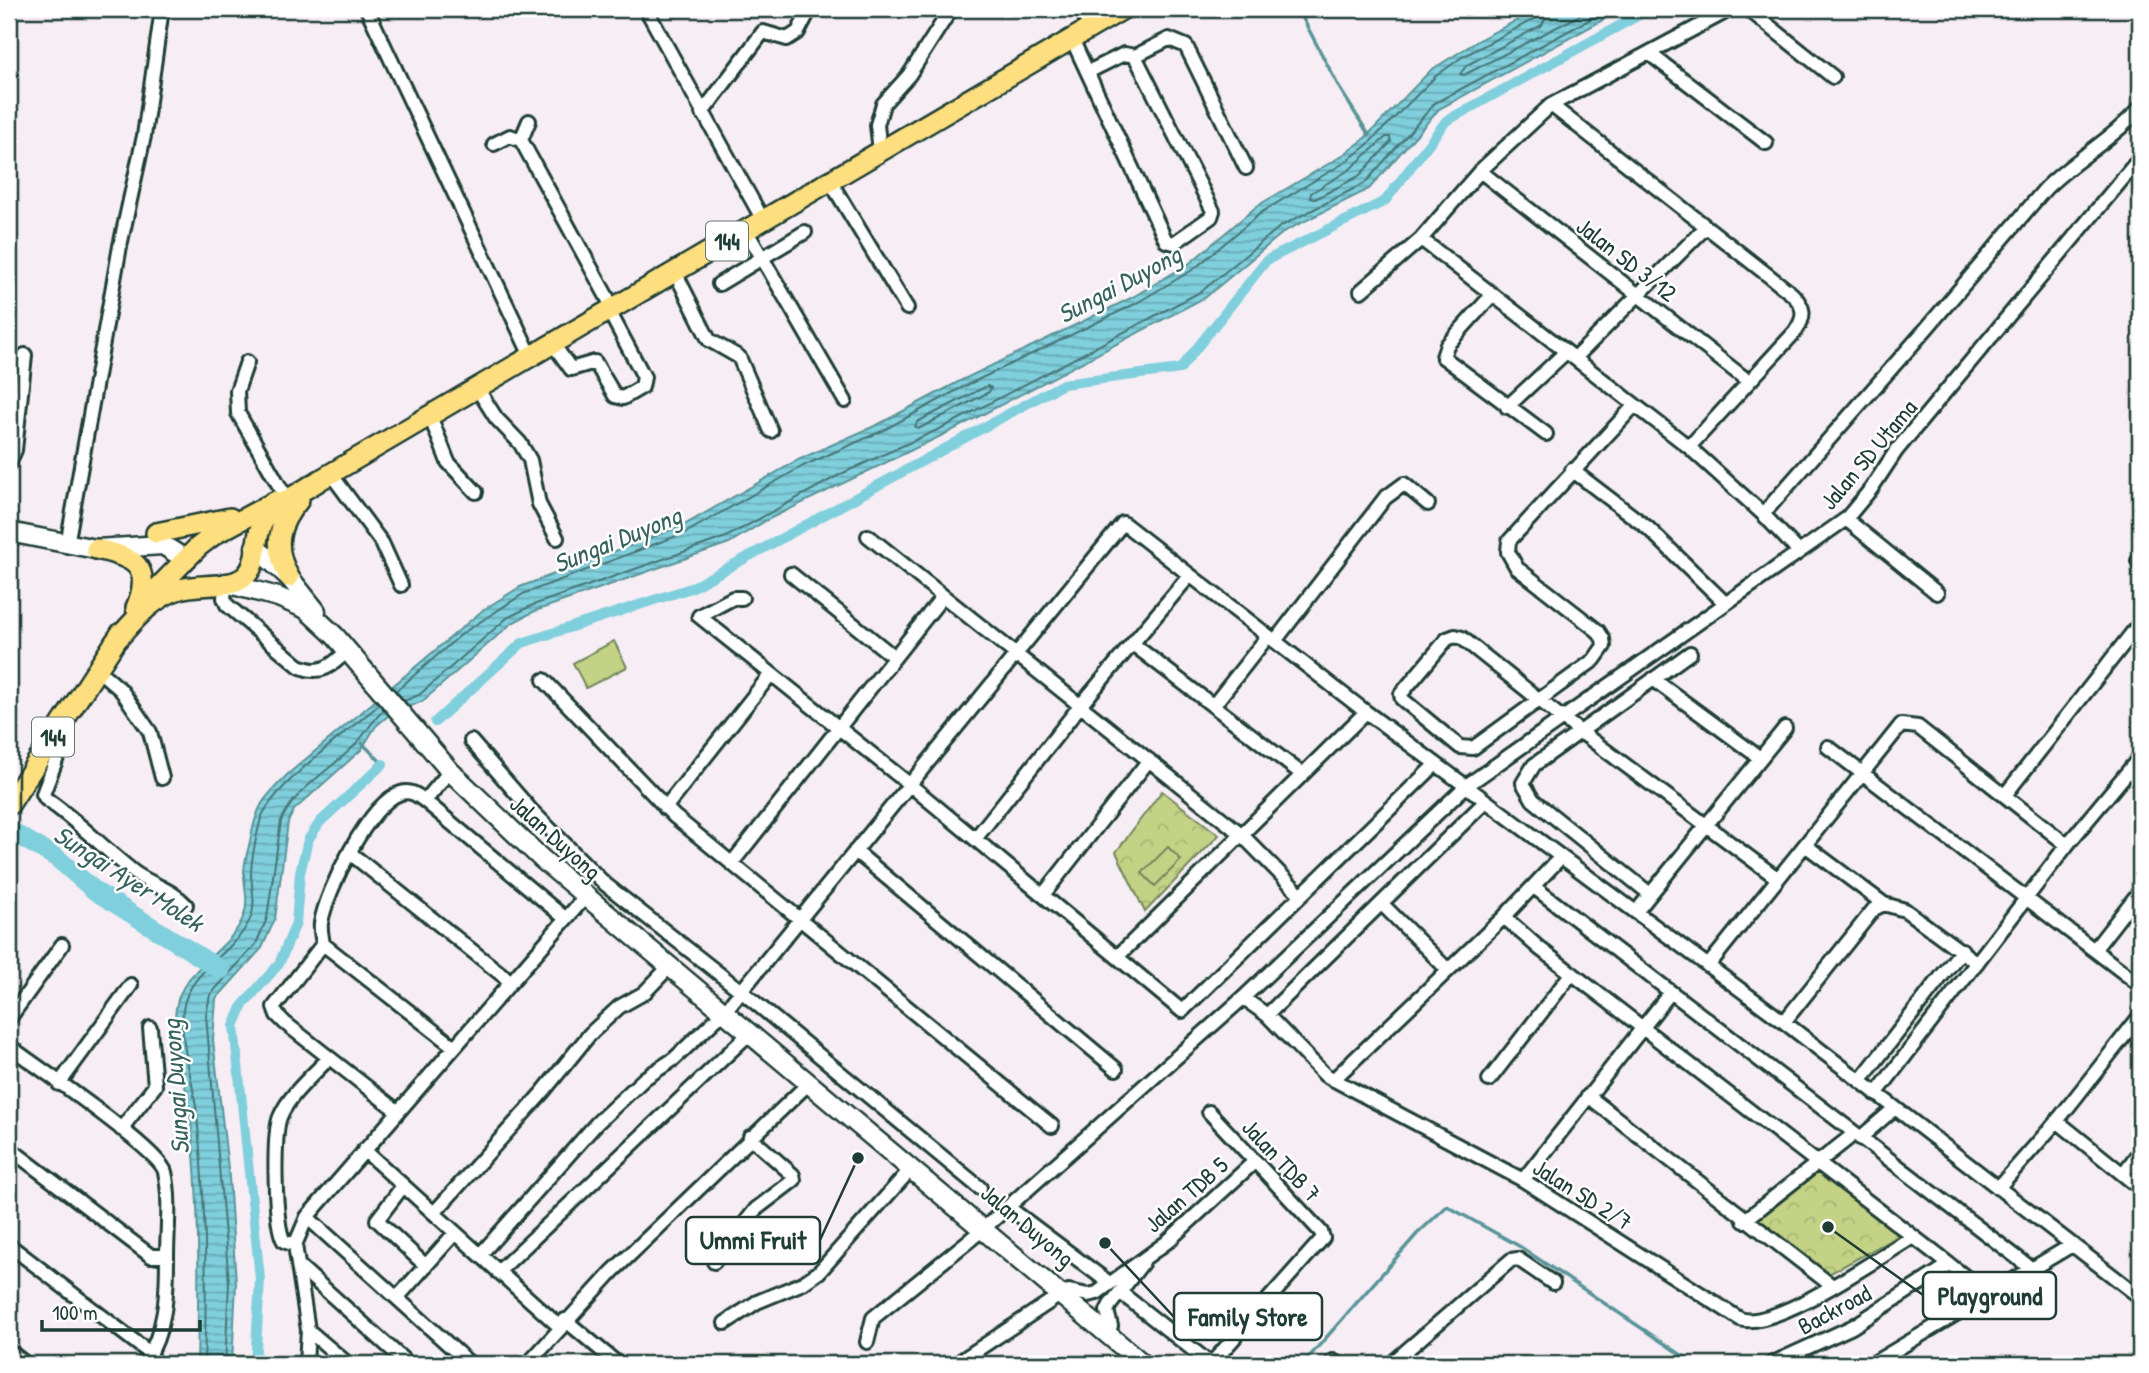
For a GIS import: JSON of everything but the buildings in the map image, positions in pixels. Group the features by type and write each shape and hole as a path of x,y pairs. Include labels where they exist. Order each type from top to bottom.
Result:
{"main road":[{"name":"144","path":"114,643 137,618 163,596 179,589 226,583 245,576 254,562 260,529 274,510 326,477 1123,9"},
{"path":"289,577 278,552 282,526 298,501 326,477"},
{"name":"144","path":"9,805 129,621 186,559 215,534 326,477"},
{"path":"71,546 229,519 262,508"},
{"path":"9,532 129,558 142,572 142,592 129,621"},
{"name":"144","path":"156,533 215,534 255,547"},
{"path":"96,549 163,545 186,559 202,574 226,583"},
{"path":"255,547 289,577 335,636"},
{"name":"Jalan Duyong","path":"226,583 293,602 306,609 335,636 450,771 585,897 751,1032 864,1128 867,1135 985,1227"},
{"name":"Jalan Duyong","path":"864,1128 874,1129 1143,1364"},
{"name":"Jalan Duyong","path":"1064,1293 1111,1326 1157,1364"}],"street":[{"path":"71,546 120,246 144,136 162,9"},
{"path":"367,9 531,356"},
{"path":"646,9 702,113 755,225 762,258 845,401"},
{"path":"702,113 763,32 787,38 798,32 810,9"},
{"path":"880,152 877,125 883,104 909,75 951,9"},
{"path":"1081,9 1090,28"},
{"path":"1361,291 1421,239 1480,171 1551,105 1731,9"},
{"path":"1748,9 1833,77"},
{"path":"1072,39 1166,241 1174,243 1211,217 1213,211 1135,56"},
{"path":"1088,72 1124,54 1135,56 1169,39 1186,46 1245,168"},
{"path":"1650,54 1766,143"},
{"path":"1551,105 1792,294 1803,309 1803,316 1795,332 1689,447"},
{"path":"1763,513 2045,189 2061,173 2124,127 2140,108"},
{"path":"521,140 529,121"},
{"path":"494,144 510,136 521,140 611,310 643,377 642,387 623,398 615,396 595,362 571,369 553,344"},
{"name":"Jalan SD Utama","path":"867,1342 873,1318 985,1227 1243,998 1466,786 1846,519 1871,489 1896,451 2140,158"},
{"name":"Jalan SD 3/12","path":"1480,171 1748,381"},
{"path":"830,181 907,308"},
{"path":"1507,407 1571,355 1639,294 1706,227"},
{"path":"719,284 805,232"},
{"path":"1421,239 1689,447 1763,513 1799,552"},
{"path":"675,272 709,341 739,357 771,432"},
{"path":"1492,295 1447,345 1443,357 1546,434"},
{"path":"9,464 15,450 25,355"},
{"path":"247,362 237,391 238,413 285,496"},
{"path":"477,388 496,418 520,443 530,460 540,504 557,538"},
{"path":"1635,405 1515,531 1507,552 1517,568 1598,631 1604,646 1594,660 1539,700 1472,748 1466,749 1410,708 1401,694 1447,639 1455,636 1462,638 1539,700 1580,732 1705,826 1745,851 1777,878"},
{"path":"430,416 448,462 477,492"},
{"path":"1572,470 1648,528 1725,603"},
{"path":"326,477 382,543 401,585"},
{"path":"1213,706 1272,638 1385,498 1404,484 1428,504"},
{"path":"1846,519 1937,593"},
{"path":"480,1255 597,1123 645,1078 674,1059 725,1011 1123,523 1366,712 1784,1022 2140,1297"},
{"path":"868,536 1241,834 1301,895"},
{"path":"791,574 894,657"},
{"path":"975,839 1080,706 1134,645 1190,575"},
{"path":"226,583 224,598 227,605 299,666 317,672 326,669 347,651"},
{"path":"732,863 943,596"},
{"path":"742,598 733,597 699,616 909,784 1182,1011 1436,764"},
{"path":"2005,795 2140,622"},
{"path":"1134,645 1302,774"},
{"path":"1650,894 1524,790 1524,778 1534,765 1690,653"},
{"path":"97,669 121,690 150,732 162,778"},
{"path":"665,808 771,674"},
{"path":"1653,679 1760,758"},
{"path":"544,680 665,808 1052,1126"},
{"path":"1117,957 1366,712"},
{"path":"1708,965 1894,732 1910,724 1918,727 2067,845"},
{"path":"1636,912 1785,728"},
{"path":"51,740 58,755 44,786 43,794 46,799 103,848 139,875 176,895 186,905"},
{"path":"471,741 530,809 605,884 741,991 980,1188"},
{"path":"1828,747 2140,985"},
{"path":"1876,1094 2067,845 2140,757"},
{"path":"1043,895 1149,760"},
{"path":"425,801 450,771"},
{"path":"396,1110 285,1023 276,1015 274,1007 323,944 321,923 327,903 350,853 367,825 391,797 403,792 413,792 566,919"},
{"path":"1267,1015 1383,905 1486,801"},
{"path":"1805,845 1884,904 1905,909 1978,962"},
{"path":"855,851 1116,1069"},
{"path":"350,853 510,982"},
{"path":"1334,1080 1504,917 1561,857"},
{"path":"1534,887 2032,1269"},
{"path":"2094,950 2140,891"},
{"path":"306,1364 308,1330 295,1245 307,1217 396,1110 585,897"},
{"path":"1784,1022 1874,909 1884,904"},
{"path":"1383,905 1448,970"},
{"path":"1504,917 1572,973 1989,1295"},
{"path":"323,944 453,1046"},
{"path":"9,1019 62,945"},
{"path":"1860,1081 1962,950"},
{"path":"433,1213 542,1093 581,1043 619,1007 644,993 670,966"},
{"path":"1489,1080 1572,973"},
{"path":"59,1084 131,985"},
{"path":"1523,1180 1670,993"},
{"name":"Jalan SD 2/7","path":"1243,998 1267,1015 1316,1068 1334,1080 1523,1180 1750,1323 1793,1309 1913,1237"},
{"path":"1998,1188 2057,1121 2140,1016"},
{"path":"121,1129 155,1086 150,1028"},
{"path":"498,1272 751,1032"},
{"path":"9,1046 156,1156 165,1171 167,1256 164,1316 161,1334 148,1359 9,1245"},
{"path":"295,1245 284,1241 277,1225 278,1124 287,1104 329,1058"},
{"path":"528,1364 562,1324 750,1137 810,1082"},
{"path":"1588,1096 1744,1220 1832,1285"},
{"path":"1744,1220 1818,1162 1895,1108"},
{"name":"Jalan TDB 7","path":"1209,1112 1253,1163 1321,1232 1323,1238 1211,1364"},
{"path":"2057,1121 2140,1188"},
{"path":"714,1262 756,1209 794,1180 793,1175 750,1137"},
{"path":"9,1148 151,1256 167,1256"},
{"path":"364,1150 498,1272 562,1324 618,1364"},
{"path":"2123,1174 2140,1151"},
{"name":"Jalan TDB 5","path":"1064,1293 1097,1293 1108,1282 1167,1242 1253,1163"},
{"path":"725,1323 757,1302 803,1283 819,1272 910,1170"},
{"path":"403,1186 377,1216 377,1220 426,1266"},
{"path":"1008,1207 1108,1282"},
{"path":"307,1217 468,1364"},
{"path":"397,1298 456,1233"},
{"path":"1872,1364 2072,1245"},
{"path":"1111,1326 1107,1311 1147,1255"},
{"path":"1391,1364 1511,1260 1518,1259 1553,1283"},
{"path":"298,1265 408,1364"},
{"name":"Backroad","path":"1771,1364 1852,1327 1949,1265"},
{"path":"956,1364 1064,1293"},
{"path":"1121,1293 1211,1364"},
{"path":"308,1330 348,1364"},
{"path":"9,1351 26,1364"},
{"path":"2055,1364 2082,1364"}],"green space":[{"path":"614,641 627,667 586,688 573,663"},
{"path":"1162,791 1219,835 1145,912 1116,852"},
{"path":"1168,847 1181,860 1155,886 1142,873"},
{"path":"1818,1169 1900,1235 1829,1274 1755,1219"}],"water":[{"name":"Sungai Duyong","path":"1539,9 1623,9 1439,109 1369,189 1285,231 1206,297 951,431 767,520 729,543 535,611 512,623 423,701 388,716 376,726 361,750 294,810 288,822 275,919 262,948 216,999 213,1040 229,1177 236,1283 232,1364 197,1364 196,1176 190,1114 177,1048 176,1008 187,981 229,939 244,915 244,869 253,829 258,811 279,783 483,610 520,587 684,525 800,459 879,424 960,381 1131,298 1190,263 1257,206 1362,141 1431,70 1484,37"}],"waterway":[{"path":"1298,9 1340,89 1369,135"},
{"path":"435,722 522,643 691,588 1063,384 1180,369 1267,260 1385,201 1446,121 1650,9"},
{"path":"362,743 383,764"},
{"path":"255,1364 260,1279 234,1026 243,1005 279,964 296,923 300,873 308,840 320,822 383,764"},
{"name":"Sungai Ayer Molek","path":"9,830 57,858 95,891 221,970"},
{"path":"1303,1364 1417,1234 1447,1206 1519,1246 1695,1364"}],"place":[{"name":"Ummi Fruit","path":"858,1158"},
{"name":"Playground","path":"1828,1227"},
{"name":"Family Store","path":"1105,1243"}]}
